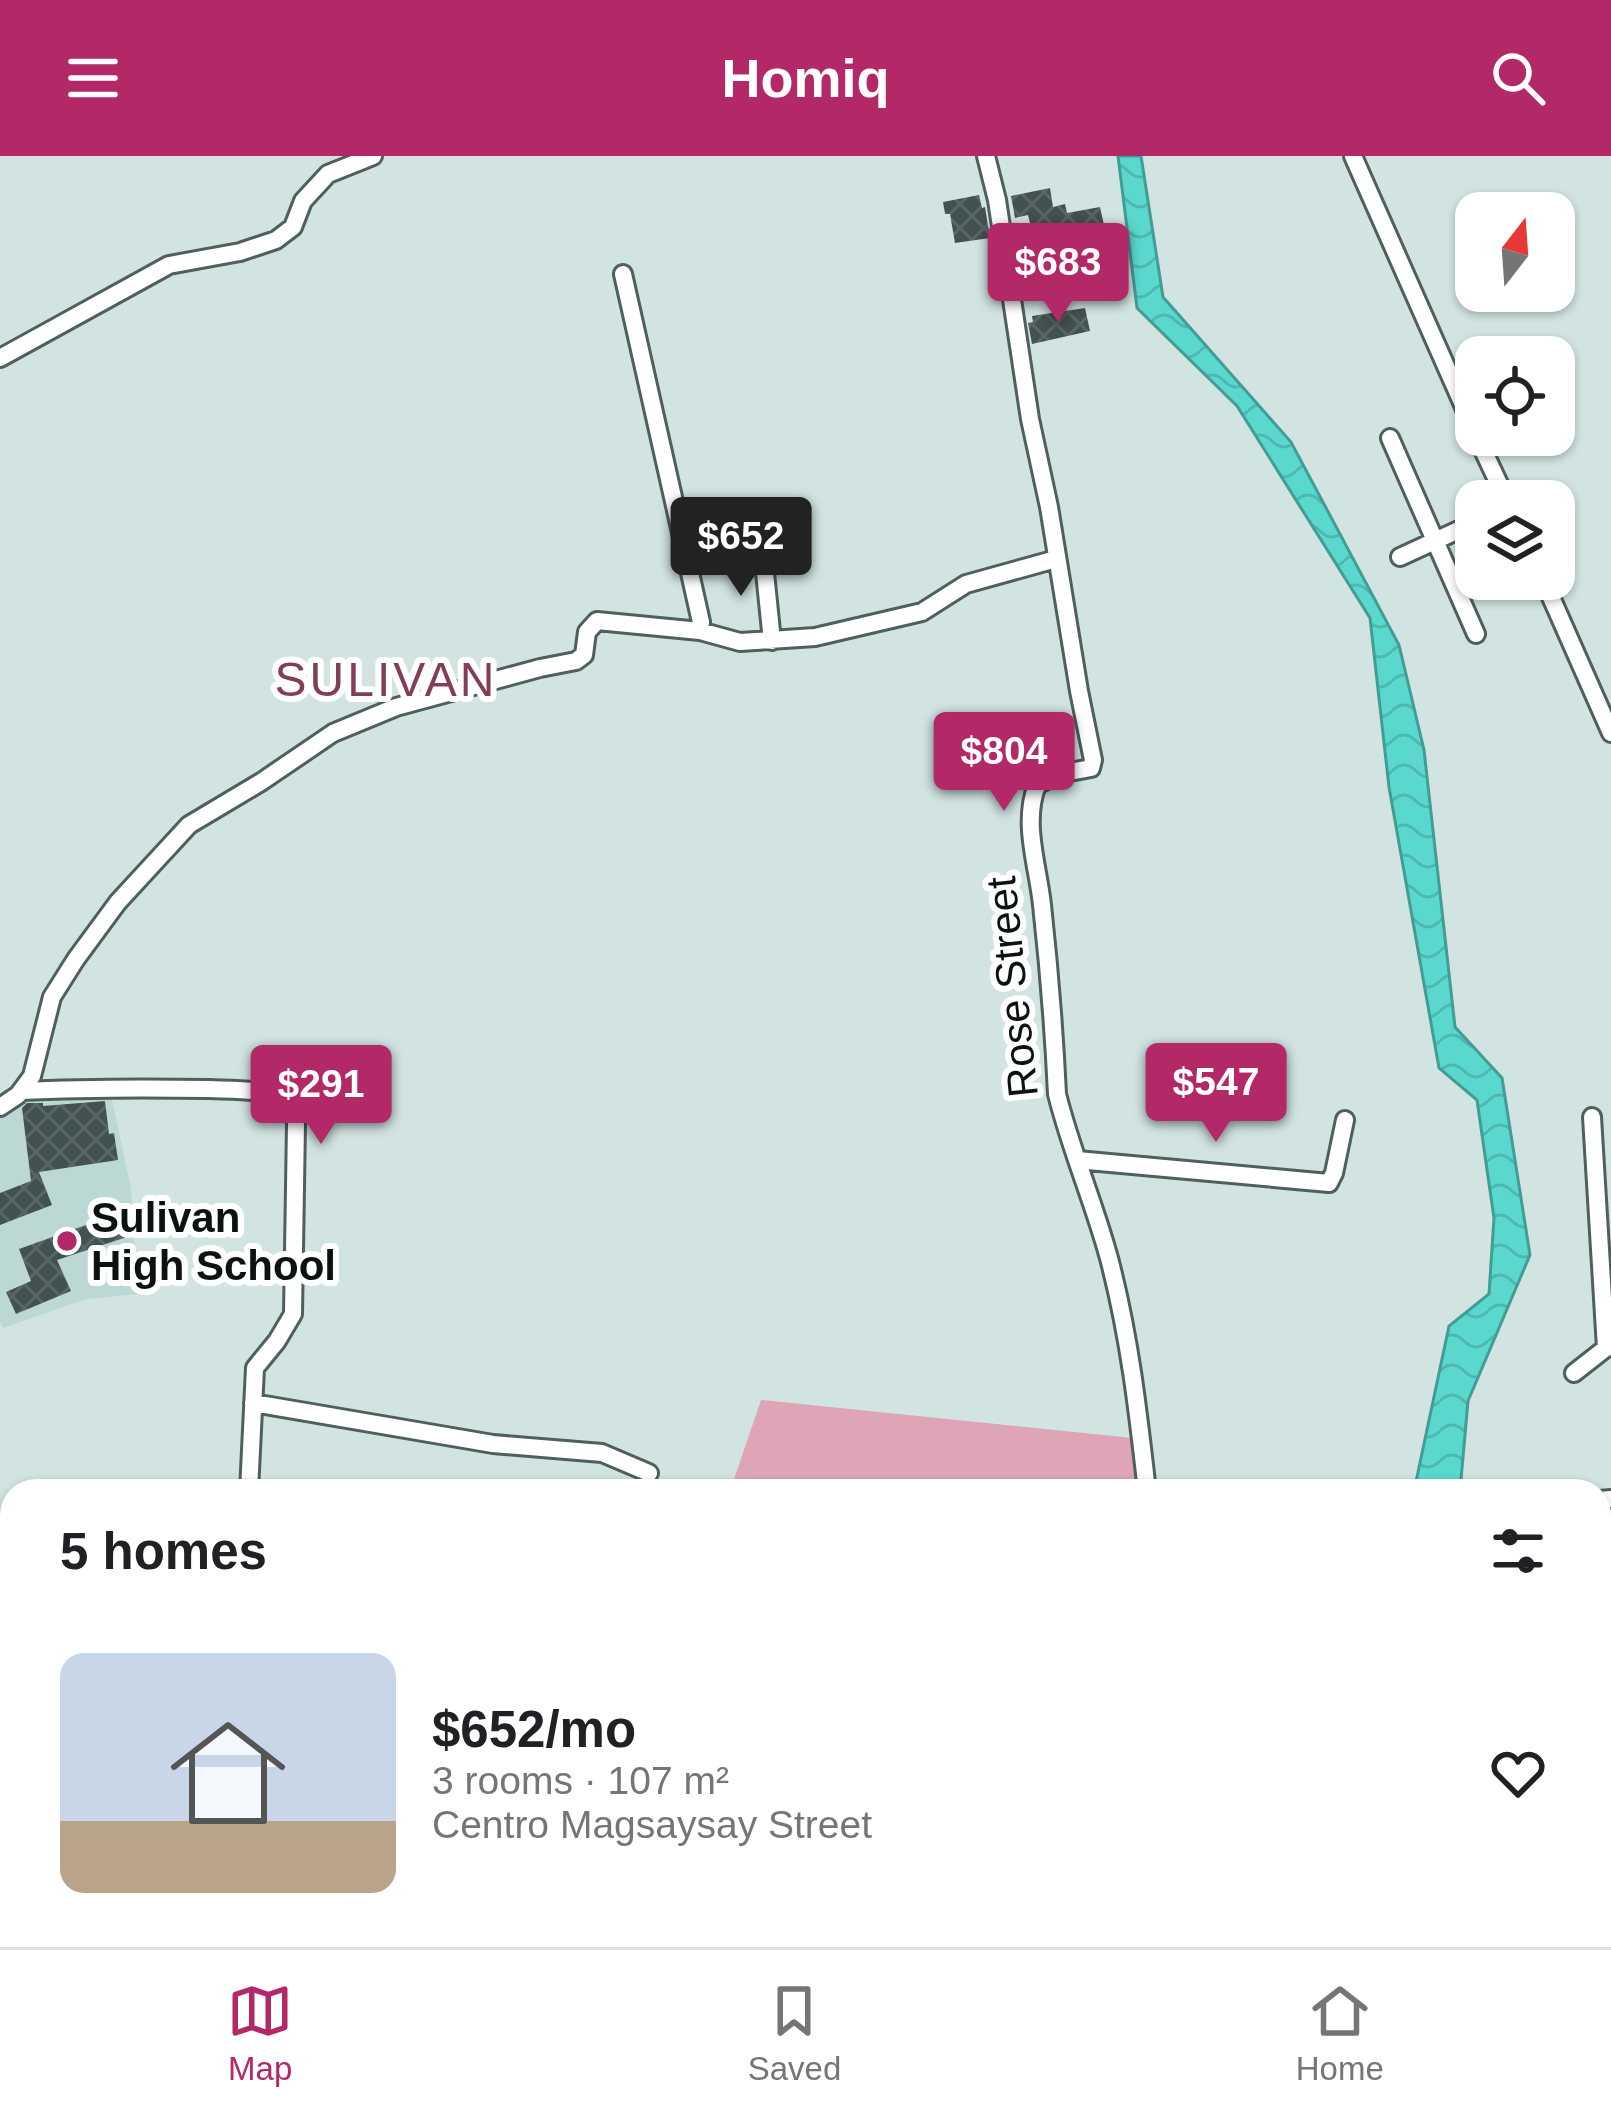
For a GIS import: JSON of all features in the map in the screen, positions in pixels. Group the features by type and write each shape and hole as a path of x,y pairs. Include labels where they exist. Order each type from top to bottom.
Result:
{"street":[{"path":"0,358 169,265 276,240 293,226 303,201 328,174 373,156"},
{"name":"Rose Street","path":"986,156 998,200 1028,400 1093,760 1090,768 1037,784 1030,803 1057,1094 1095,1208 1132,1356 1146,1479"},
{"path":"1353,156 1455,387"},
{"path":"622,274 700,631"},
{"path":"1390,438 1476,634"},
{"path":"1400,556 1455,532"},
{"path":"763,554 772,641"},
{"path":"0,1107 32,1076 52,997 118,902 189,825 333,733 396,707 577,662 584,656 587,632 597,621 700,631 740,642 815,637 922,612 966,584 1056,559"},
{"path":"1552,600 1611,733"},
{"path":"21,1091 241,1090 275,1096 291,1106 296,1124 292,1314 255,1368 250,1479"},
{"path":"1574,1373 1608,1347 1592,1117"},
{"path":"1077,1160 1329,1183 1345,1120"},
{"path":"253,1403 493,1444 602,1453 650,1473"}],"shaded area":[{"name":"Sulivan High School","path":"110,1091 131,1188 138,1294 86,1299 3,1328 0,1114 24,1096"},
{"path":"761,1400 1132,1438 1137,1479 734,1479"}],"water":[{"path":"1118,156 1141,156 1163,297 1291,442 1399,645 1424,750 1455,1027 1502,1078 1530,1255 1468,1401 1461,1479 1417,1479 1449,1326 1489,1294 1494,1218 1477,1100 1439,1068 1389,787 1370,618 1237,406 1137,308"}],"building":[{"path":"1050,188 1053,207 1065,204 1067,213 1100,207 1108,243 1100,244 1103,262 1046,273 1048,281 1023,285 1016,243 1034,239 1028,215 1015,218 1011,196"},
{"path":"979,195 990,238 955,243 943,202"},
{"path":"1085,308 1090,331 1032,344 1028,323 1033,322 1032,316"},
{"path":"105,1101 118,1160 39,1172 52,1205 0,1225 0,1193 31,1181 22,1108 27,1103"},
{"path":"125,1211 133,1235 57,1260 71,1291 16,1314 6,1292 31,1281 19,1249"}],"place":[{"name":"Sulivan High School","path":"67,1241"}],"district":[{"name":"SULIVAN","path":"386,679"}]}
